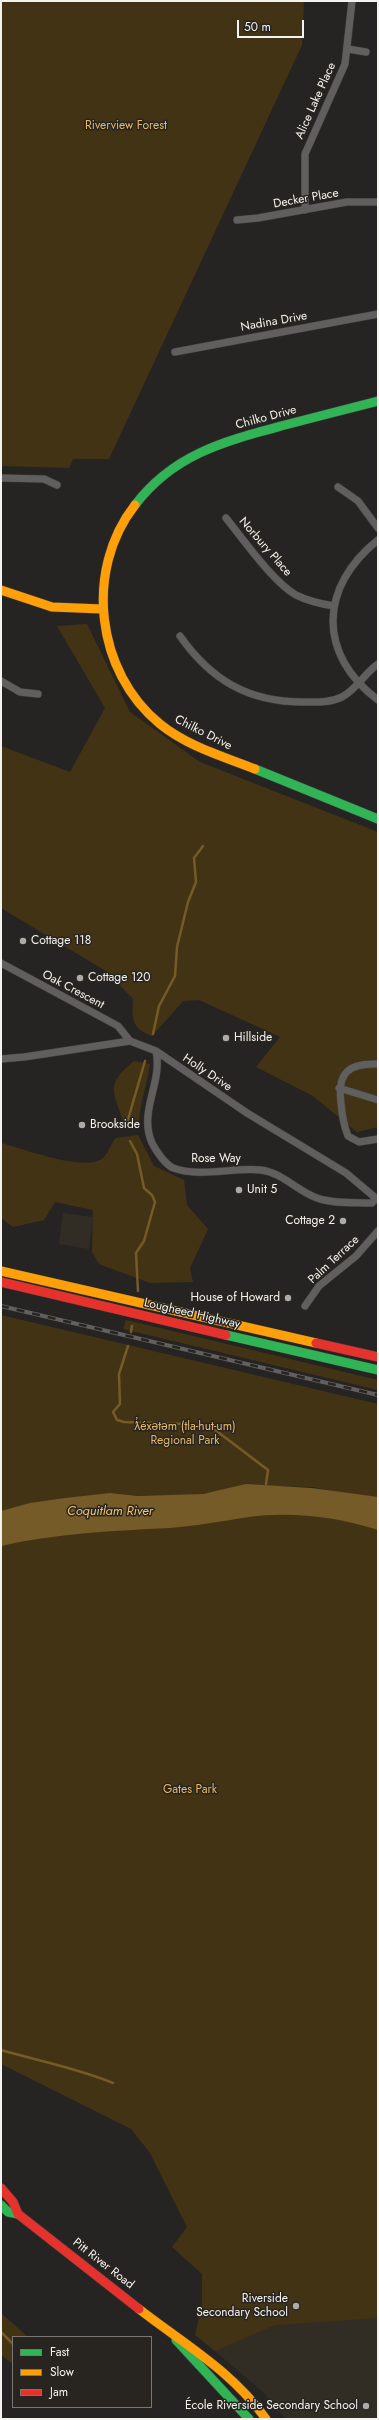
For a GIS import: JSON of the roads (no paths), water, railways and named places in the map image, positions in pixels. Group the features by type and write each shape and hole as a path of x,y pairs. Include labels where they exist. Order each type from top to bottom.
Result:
{"main road":[{"name":"Chilko Drive","path":"378,401 217,443 190,456 167,471 137,501 118,533 106,567 102,609 106,634 121,677 137,700 158,722 172,732 208,751 378,819"},
{"path":"1,590 52,607 102,609"},
{"name":"Lougheed Highway","path":"1,1271 378,1357"},
{"name":"Lougheed Highway","path":"1,1282 378,1370"},
{"name":"Pitt River Road","path":"1,2188 13,2202 18,2214"},
{"name":"Pitt River Road","path":"1,2205 8,2212 18,2214 171,2334 198,2350 235,2381 252,2398 266,2419"},
{"name":"Pitt River Road","path":"171,2334 249,2419"}],"street":[{"name":"Alice Lake Place","path":"305,210 306,150 342,71 348,49 352,1"},
{"path":"348,49 366,52"},
{"name":"Decker Place","path":"237,220 258,218 351,202 378,202"},
{"name":"Nadina Drive","path":"175,352 378,314"},
{"path":"1,478 44,479 56,485"},
{"path":"338,487 358,501 378,528"},
{"name":"Norbury Place","path":"226,518 272,574 291,592 313,602 334,606"},
{"path":"378,540 360,555 350,567 339,588 334,606 333,628 338,653 347,670 378,700"},
{"path":"180,636 205,666 234,686 258,697 286,702 331,701 346,695 378,664"},
{"path":"1,681 20,692 38,694"},
{"name":"Oak Crescent","path":"1,963 118,1026 130,1041"},
{"name":"Holly Drive","path":"1,1058 24,1057 130,1041 156,1051 247,1113 346,1173 377,1199"},
{"name":"Rose Way","path":"156,1051 158,1074 148,1111 148,1128 159,1154 172,1167 191,1171 260,1170 279,1175 300,1190 318,1199 372,1203 377,1199"},
{"path":"378,1064 366,1063 346,1071 341,1078 338,1088 344,1126 348,1136 359,1142 378,1139"},
{"path":"338,1088 378,1100"},
{"name":"Palm Terrace","path":"305,1306 319,1286 356,1256 378,1231"}],"water":[{"name":"Coquitlam River","path":"246,1484 312,1488 378,1497 378,1530 363,1525 314,1516 264,1515 180,1527 64,1535 1,1546 1,1511 30,1503 110,1493 137,1496 203,1494"}],"waterway":[{"path":"153,1034 159,1006 175,976 177,947 188,902 196,882 194,858 203,846"},
{"path":"127,1123 145,1061"},
{"path":"130,1141 137,1154 144,1188 152,1195 155,1202 144,1241 136,1253 138,1291"},
{"path":"131,1332 132,1326"},
{"path":"128,1346 119,1374 120,1404 113,1412 117,1420 124,1422 184,1424 214,1429 268,1470 266,1484"},
{"path":"1,2050 72,2069 113,2083"},
{"path":"1,2332 12,2343"}],"railway":[{"path":"1,1306 378,1395"}],"place":[{"name":"Cottage 118","path":"23,941"},
{"name":"Cottage 120","path":"80,978"},
{"name":"Hillside","path":"226,1038"},
{"name":"Brookside","path":"82,1125"},
{"name":"Unit 5","path":"239,1190"},
{"name":"Cottage 2","path":"343,1221"},
{"name":"House of Howard","path":"288,1298"},
{"name":"Riverside Secondary School","path":"296,2306"},
{"name":"École Riverside Secondary School","path":"366,2406"}],"park label":[{"name":"Riverview Forest","path":"126,126"},
{"name":"ƛ̓éxətəm (tla-hut-um) Regional Park","path":"185,1434"},
{"name":"Gates Park","path":"190,1790"}]}
